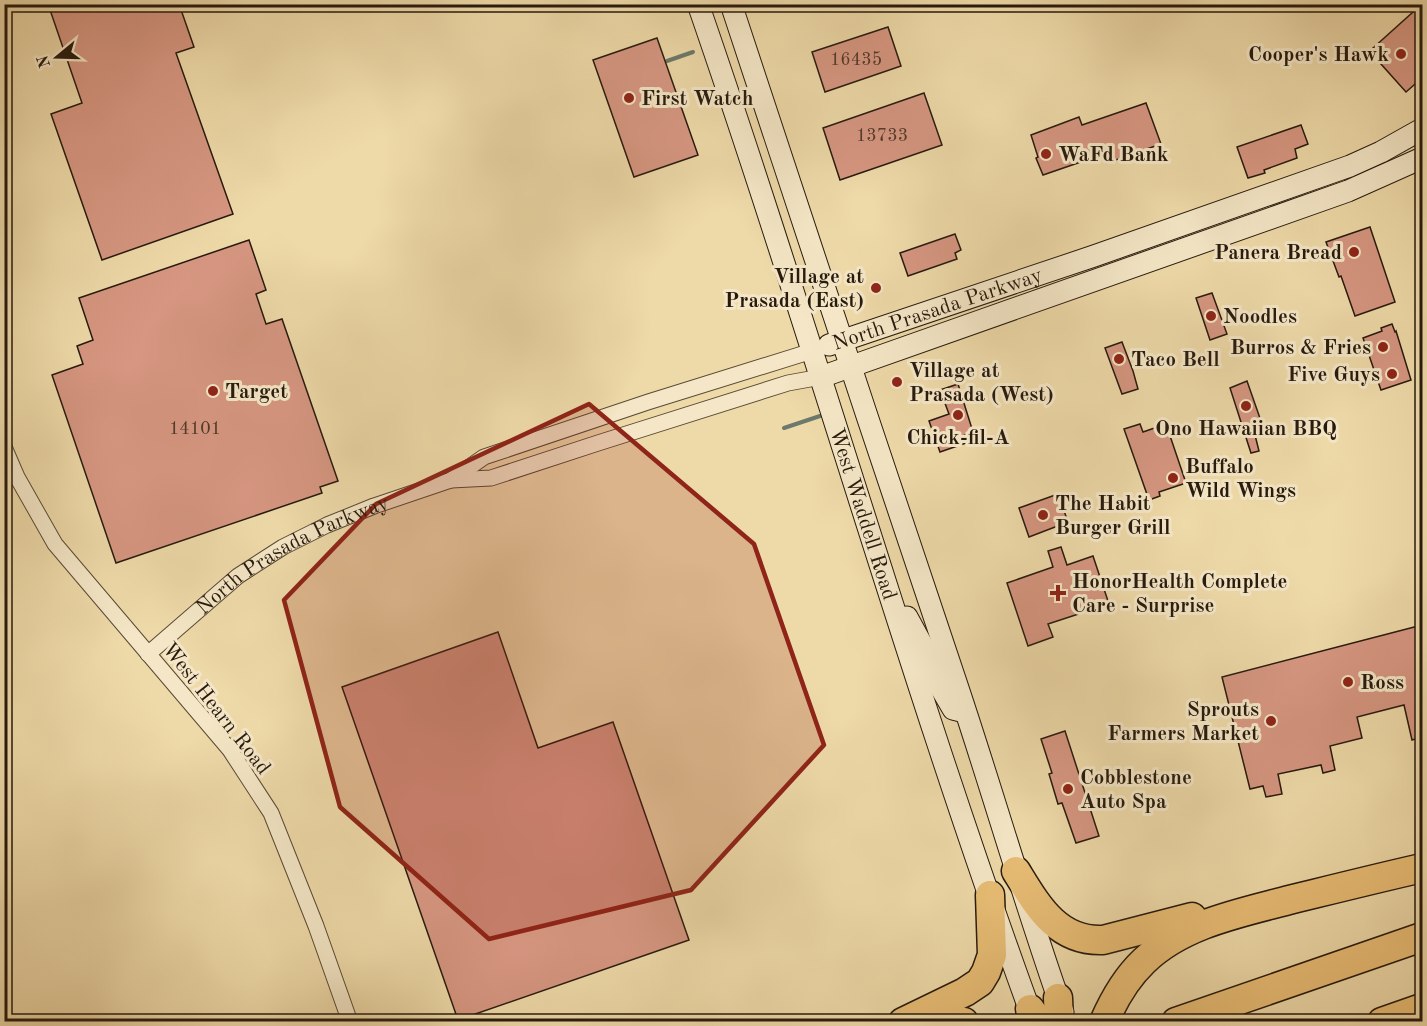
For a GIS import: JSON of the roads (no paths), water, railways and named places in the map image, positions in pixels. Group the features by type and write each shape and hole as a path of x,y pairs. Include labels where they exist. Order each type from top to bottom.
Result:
{"highway":[{"path":"1104,1022 1123,986 1143,961 1179,936 1227,916 1422,868"},
{"path":"1016,871 1041,910 1062,930 1081,939 1103,940 1193,917 1227,916"},
{"path":"903,1022 965,992 980,982 992,955 990,895"},
{"path":"1176,1022 1422,937"},
{"path":"1382,1022 1422,1008"},
{"path":"920,1022 940,1020 964,1022"}],"main road":[{"name":"West Waddell Road","path":"698,4 821,377 884,577 990,895 1034,1017"},
{"name":"West Waddell Road","path":"731,4 965,712 1061,1014"},
{"name":"North Prasada Parkway","path":"812,351 1350,166 1422,129"},
{"name":"North Prasada Parkway","path":"821,377 1348,191 1422,158"},
{"path":"1224,236 1237,218 1265,196"},
{"path":"1171,254 1207,228 1216,213"},
{"path":"884,577 925,650 945,698 953,709 965,712"}],"street":[{"name":"North Prasada Parkway","path":"148,654 238,576 283,547 327,525 451,480 484,457 648,402 812,351"},
{"name":"North Prasada Parkway","path":"451,480 491,478 788,383 821,377"},
{"name":"West Hearn Road","path":"4,447 17,477 55,544 230,750 271,813 316,926 350,1022"}],"waterway":[{"path":"667,61 693,52"},
{"path":"784,428 820,416"}],"place":[{"name":"Cooper's Hawk","path":"1401,54"},
{"name":"First Watch","path":"629,98"},
{"name":"WaFd Bank","path":"1046,154"},
{"name":"Panera Bread","path":"1354,252"},
{"name":"Village at Prasada (East)","path":"876,288"},
{"name":"Noodles","path":"1211,316"},
{"name":"Burros & Fries","path":"1383,347"},
{"name":"Taco Bell","path":"1119,359"},
{"name":"Five Guys","path":"1392,374"},
{"name":"Village at Prasada (West)","path":"897,382"},
{"name":"Target","path":"213,391"},
{"name":"Ono Hawaiian BBQ","path":"1246,406"},
{"name":"Chick-fil-A","path":"958,415"},
{"name":"Buffalo Wild Wings","path":"1173,478"},
{"name":"The Habit Burger Grill","path":"1043,515"},
{"name":"HonorHealth Complete Care - Surprise","path":"1058,593"},
{"name":"Ross","path":"1348,682"},
{"name":"Sprouts Farmers Market","path":"1271,721"},
{"name":"Cobblestone Auto Spa","path":"1068,789"}]}
